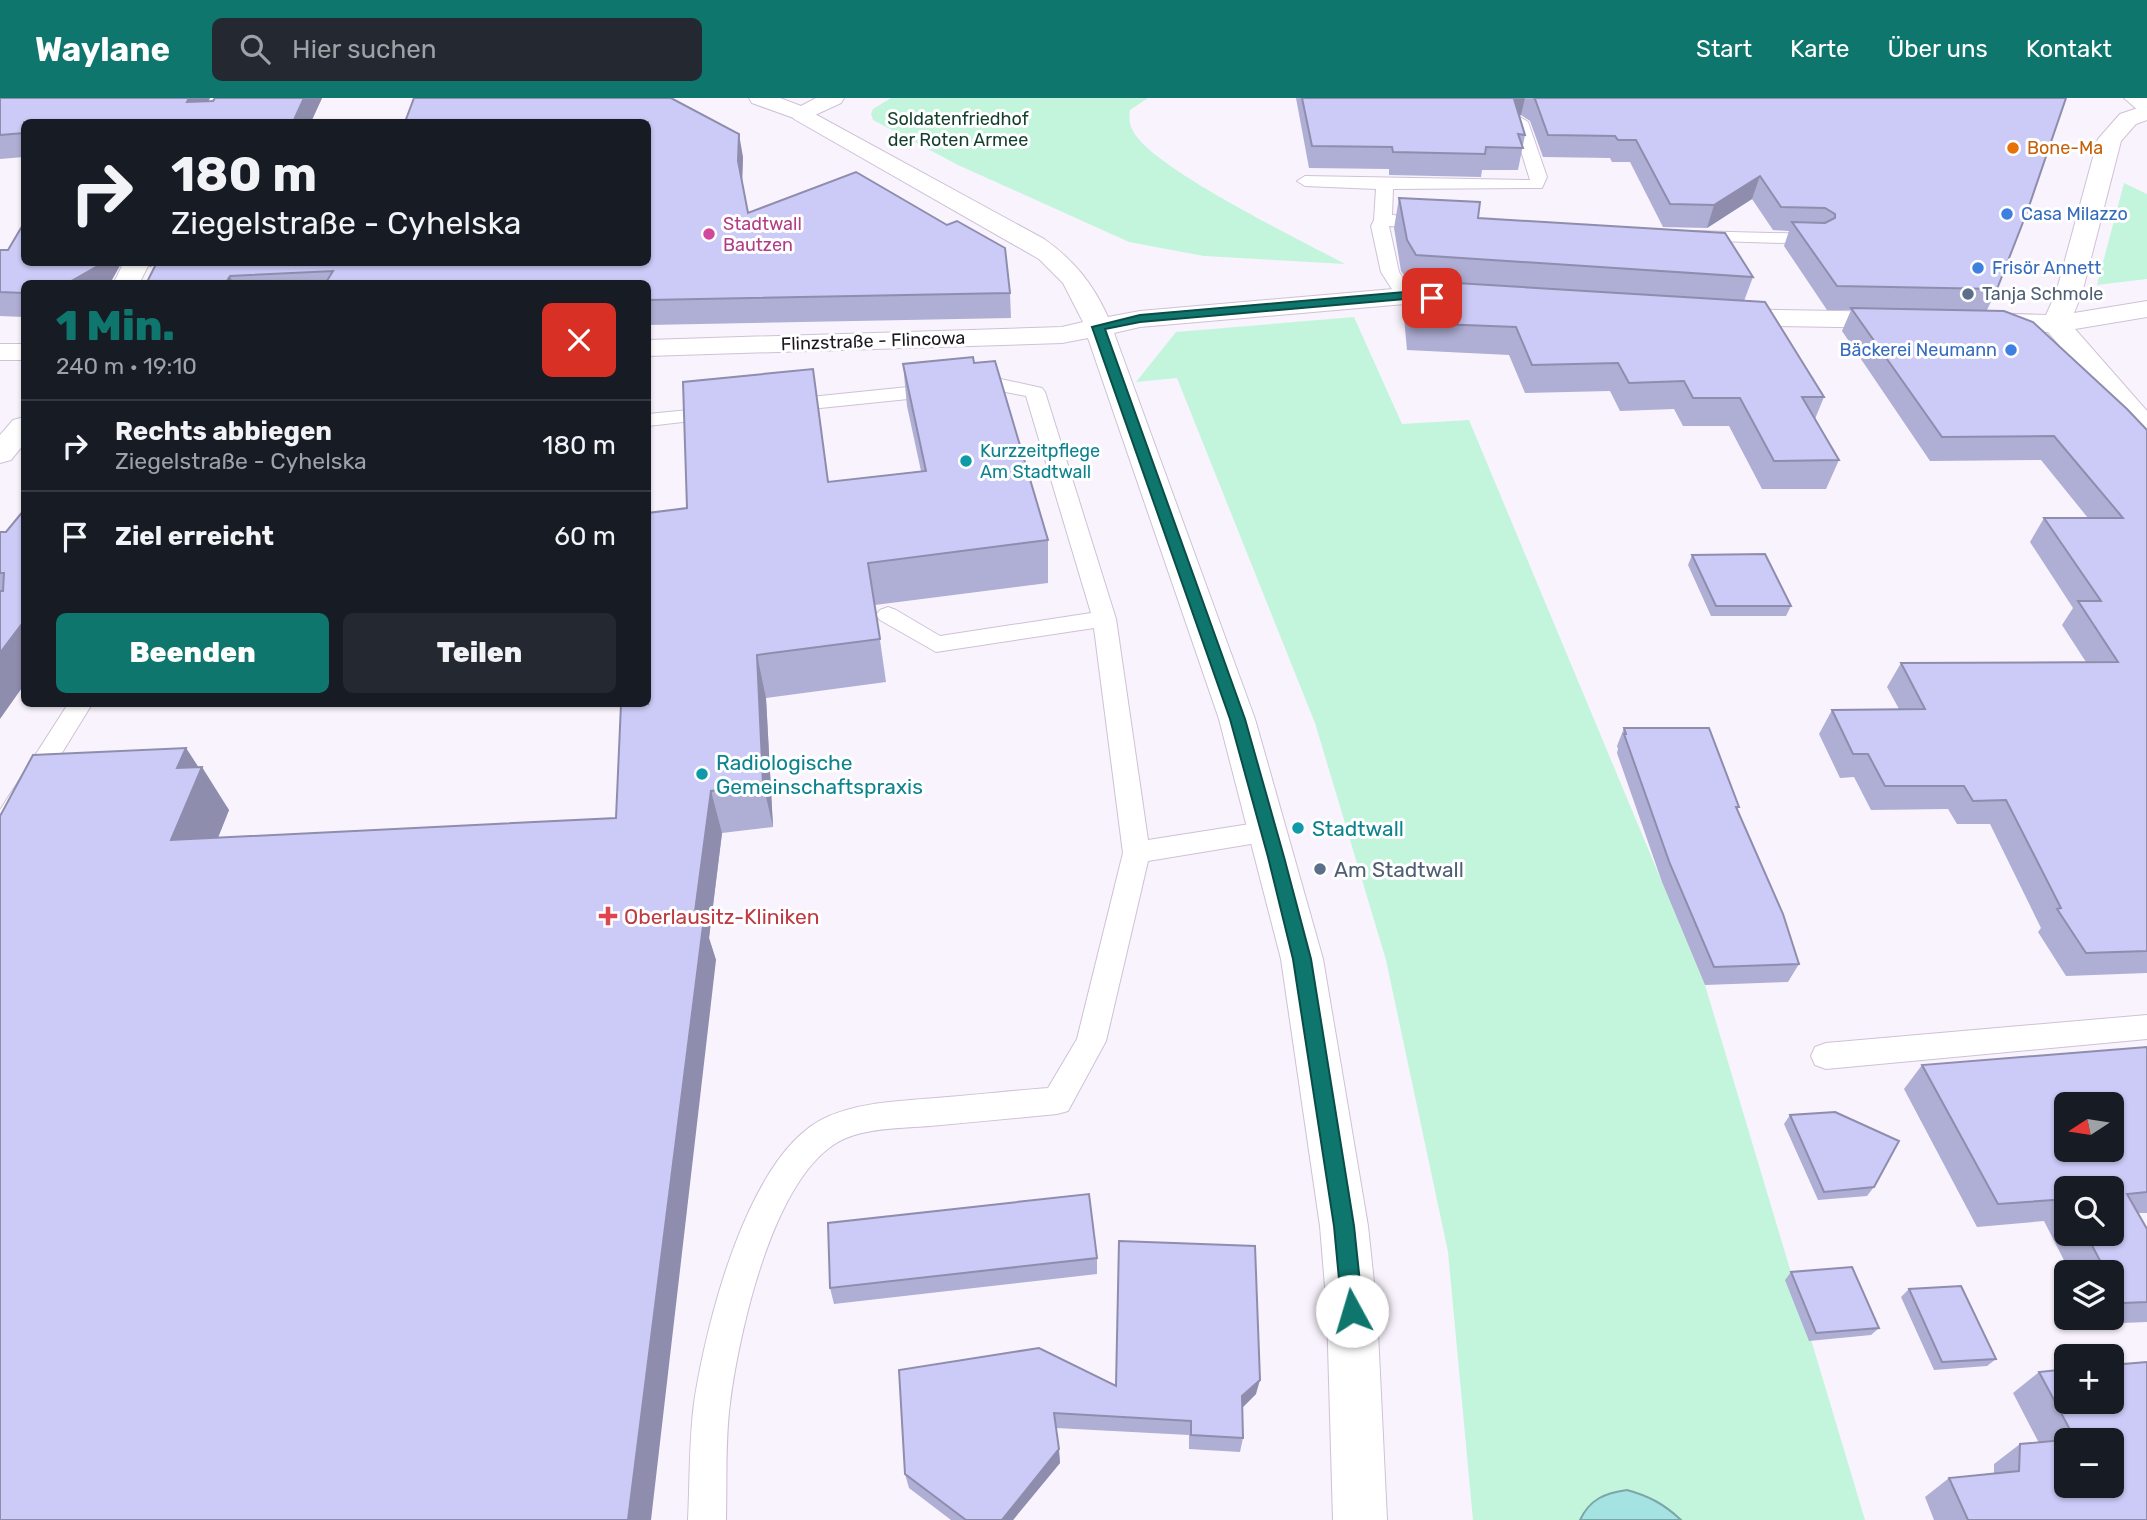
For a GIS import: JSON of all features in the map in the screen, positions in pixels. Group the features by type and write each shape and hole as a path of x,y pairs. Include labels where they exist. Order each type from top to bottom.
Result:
{"street":[{"path":"760,98 802,114 1058,259 1076,278 1098,327 1237,719 1302,959 1344,1226 1352,1311 1360,1520"},
{"path":"802,114 833,98"},
{"path":"2135,98 2147,106"},
{"path":"2056,324 2069,293 2110,139 2128,119 2147,112"},
{"name":"Flinzstraße - Flincowa","path":"651,348 1062,335 1140,319 1405,296 1488,301"},
{"path":"1693,315 1748,319 1941,320 2056,324 2147,309"},
{"path":"2056,324 2147,429"},
{"path":"0,352 21,352"},
{"path":"0,454 21,430"}],"lane":[{"path":"1305,181 1536,185 1539,177 1520,122"},
{"path":"1385,184 1383,220 1380,226 1390,272 1405,296"},
{"path":"1383,220 1451,224"},
{"path":"1667,235 1816,239"},
{"path":"651,421 996,384 1035,392 1104,619 1136,853 1091,1041 1057,1101 888,1115 834,1128 803,1148 782,1177 752,1244 727,1325 712,1404 707,1520"},
{"path":"888,615 936,644 1104,619"},
{"path":"0,832 77,707"},
{"path":"1136,853 1175,844 1269,831"},
{"path":"1826,1056 2147,1027"}],"green space":[{"name":"Soldatenfriedhof der Roten Armee","path":"891,98 1148,98 1130,110 1129,116 1133,131 1146,147 1230,203 1345,264 1204,256 1129,242 958,165 873,120 873,109"},
{"path":"2124,183 2147,194 2147,279 2097,285"},
{"path":"1354,317 1402,424 1469,420 1705,985 1865,1520 1473,1520 1448,1252 1386,960 1315,723 1177,378 1136,382 1176,332"}],"water":[{"path":"1627,1490 1656,1501 1681,1520 1580,1520 1588,1507 1599,1498"}],"building":[{"path":"0,98 189,98 187,102 213,101 215,98 304,98 294,119 21,119 21,133 0,135"},
{"path":"414,98 671,98 739,134 738,161 748,213 856,172 947,225 957,221 1005,248 1010,293 651,300 651,280 327,280 333,271 230,276 228,280 148,280 155,266 651,266 651,119 406,119"},
{"path":"1302,98 1516,98 1514,99 1525,135 1518,134 1523,148 1486,147 1485,154 1393,152 1392,147 1312,146"},
{"path":"1534,98 2066,98 1997,289 1837,286 1792,222 1825,223 1835,218 1835,214 1825,208 1781,207 1760,176 1714,205 1670,204 1636,140 1618,140 1615,136 1548,135"},
{"path":"1399,198 1480,202 1478,218 1725,233 1753,277 1416,255 1407,240"},
{"path":"21,228 21,266 98,266 73,280 21,280 21,293 0,292 0,250 8,250"},
{"path":"1407,280 1765,302 1824,397 1802,397 1839,460 1774,461 1740,398 1693,398 1684,381 1629,383 1618,363 1532,365 1516,327 1412,323"},
{"path":"1851,308 2004,311 2033,322 2147,430 2147,951 2086,953 2057,909 2061,908 2006,800 1973,801 1964,786 1885,786 1868,754 1853,754 1832,710 1925,709 1901,663 2118,662 2078,601 2101,601 2044,518 2123,518 2054,436 1942,437"},
{"path":"973,357 974,363 995,361 1048,540 868,563 880,639 757,655 763,784 711,791 694,919 704,918 628,1520 0,1520 0,816 33,755 186,748 177,768 202,767 171,840 616,818 621,707 651,707 651,513 687,508 683,382 813,369 828,482 926,471 903,364"},
{"path":"21,514 21,625 0,653 0,591 3,591 4,573 0,573 0,532 6,532"},
{"path":"1765,554 1791,606 1716,606 1692,555"},
{"path":"1624,728 1709,728 1739,807 1736,807 1783,914 1799,964 1714,967 1670,864"},
{"path":"2147,1047 2147,1192 2127,1194 2147,1229 2147,1302 2124,1303 2124,1260 2100,1260 2092,1246 2124,1246 2124,1176 2054,1176 2054,1200 1998,1204 1922,1065"},
{"path":"1835,1112 1899,1141 1874,1187 1824,1192 1790,1115"},
{"path":"1089,1194 1097,1258 830,1288 828,1223"},
{"path":"1119,1241 1255,1246 1260,1380 1242,1396 1243,1438 1191,1435 1191,1421 1054,1413 1059,1449 1002,1520 966,1520 905,1474 899,1370 1039,1348 1116,1386"},
{"path":"1852,1267 1879,1328 1816,1333 1791,1272"},
{"path":"1961,1286 1996,1359 1942,1362 1909,1289"},
{"path":"2147,1362 2147,1520 1968,1520 1949,1478 2019,1471 2020,1444 2054,1441 2054,1498 2124,1498 2124,1428 2069,1428 2062,1414 2124,1414 2124,1364"},
{"path":"2054,1370 2054,1400 2039,1372"}],"place":[{"name":"Bone-Ma","path":"2013,148"},
{"name":"Casa Milazzo","path":"2007,214"},
{"name":"Stadtwall Bautzen","path":"709,234"},
{"name":"Frisör Annett","path":"1978,268"},
{"name":"Tanja Schmole","path":"1968,294"},
{"name":"Bäckerei Neumann","path":"2011,350"},
{"name":"Kurzzeitpflege Am Stadtwall","path":"966,461"},
{"name":"Radiologische Gemeinschaftspraxis","path":"702,774"},
{"name":"Stadtwall","path":"1298,828"},
{"name":"Am Stadtwall","path":"1320,869"},
{"name":"Oberlausitz-Kliniken","path":"608,916"}],"route":[{"path":"1352,1311 1344,1226 1302,959 1276,857 1237,719 1098,327 1140,319 1405,296 1432,298"}]}
